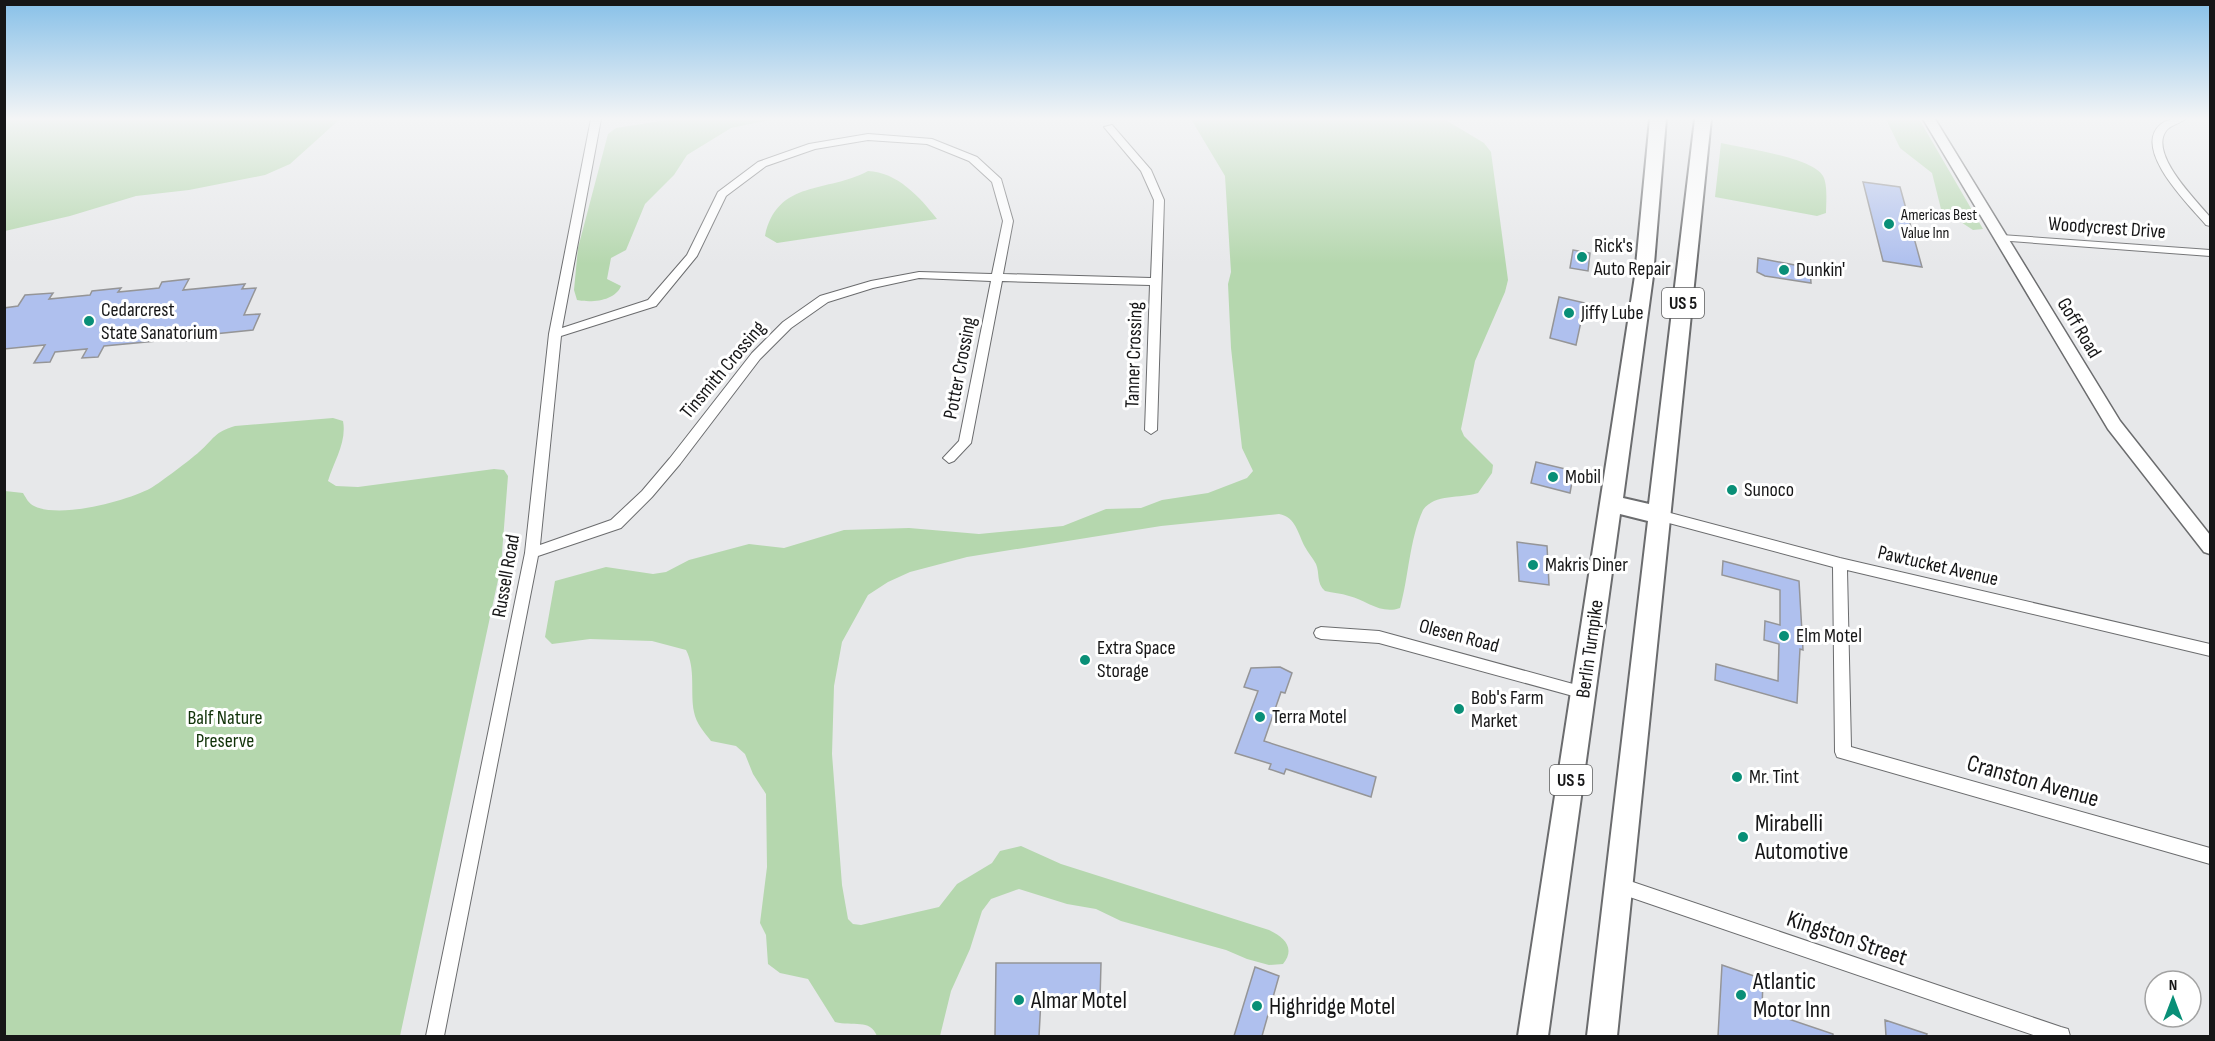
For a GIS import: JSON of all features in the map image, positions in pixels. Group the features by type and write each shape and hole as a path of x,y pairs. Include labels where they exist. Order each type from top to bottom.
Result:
{"highway":[{"name":"Berlin Turnpike","path":"1533,1036 1646,263 1654,168"},
{"name":"US 5","path":"1602,1036 1698,168"},
{"path":"1611,502 1659,515"}],"street":[{"name":"Russell Road","path":"435,1036 532,553 555,334 587,168"},
{"name":"Potter Crossing","path":"555,334 652,303 692,256 722,194 757,168"},
{"name":"Potter Crossing","path":"949,458 966,443 1008,221 997,181 982,168"},
{"name":"Tanner Crossing","path":"1144,168 1159,200 1151,430"},
{"name":"Goff Road","path":"1958,168 2114,425 2211,547"},
{"path":"2166,168 2211,224"},
{"name":"Woodycrest Drive","path":"2001,238 2211,253"},
{"name":"Tinsmith Crossing","path":"532,553 616,524 647,494 675,461 756,356 787,325 824,299 871,285 919,275 1156,282"},
{"name":"Pawtucket Avenue","path":"1659,515 1840,563 2211,650"},
{"name":"Cranston Avenue","path":"1840,563 1843,752 2211,856"},
{"name":"Olesen Road","path":"1322,633 1379,637 1584,693"},
{"name":"Kingston Street","path":"1618,885 2061,1036"}],"green space":[{"path":"5,168 282,168 265,175 189,190 136,196 70,216 5,231"},
{"path":"599,168 679,168 645,204 626,250 611,258 607,279 621,286 614,295 602,300 577,300 574,290 578,248"},
{"path":"1220,168 1493,168 1508,280 1475,361 1461,429 1464,436 1493,465 1492,473 1478,493 1434,501 1423,510 1412,546 1400,608 1393,610 1386,610 1346,595 1325,591 1320,585 1316,564 1296,527 1293,522 1279,514 1161,526 967,557 910,572 888,582 868,595 842,642 834,686 832,754 842,885 848,919 853,924 861,925 939,907 957,884 992,863 1000,851 1021,846 1061,864 1269,930 1286,944 1287,958 1283,964 1269,965 1226,950 1121,921 1096,909 1067,904 1019,889 991,899 982,911 970,949 951,991 940,1036 877,1036 874,1030 865,1025 835,1022 808,979 780,973 768,964 766,935 760,923 767,867 766,794 753,774 745,754 736,746 711,741 698,724 693,704 691,665 686,650 652,641 590,639 552,644 545,637 555,581 606,567 653,574 666,572 689,560 749,544 784,548 844,530 909,528 979,534 1063,526 1106,509 1141,508 1162,500 1208,493 1247,478 1253,471 1242,448 1231,348 1228,284 1231,272 1225,176"},
{"path":"1718,168 1813,168 1823,176 1826,184 1826,213 1817,216 1715,197"},
{"path":"1925,168 1947,168 1983,229 1973,230 1941,209 1932,173"},
{"path":"868,171 889,176 907,187 937,219 777,243 765,236 771,218 792,196 853,178"},
{"name":"Balf Nature Preserve","path":"333,418 343,421 344,429 342,444 328,481 336,486 358,487 494,469 504,470 508,476 501,566 400,1036 5,1036 5,491 23,493 32,505 46,509 93,507 151,488 195,456 218,434 235,426"}],"building":[{"name":"Americas Best Value Inn","path":"1863,182 1900,187 1922,267 1883,261"},
{"name":"Rick's Auto Repair","path":"1573,250 1590,253 1588,271 1570,268"},
{"name":"Dunkin'","path":"1758,258 1810,268 1811,283 1765,276 1757,272"},
{"name":"Cedarcrest State Sanatorium","path":"189,279 183,290 245,284 242,289 256,288 244,315 260,314 253,330 214,334 212,339 187,341 189,338 104,346 98,357 82,358 87,349 55,352 50,362 34,363 45,345 4,349 4,308 18,306 25,295 53,293 49,299 90,295 92,291 121,288 118,292 159,288 162,282"},
{"name":"Jiffy Lube","path":"1559,297 1585,303 1576,345 1550,338"},
{"name":"Mobil","path":"1536,462 1574,471 1570,493 1531,483"},
{"name":"Makris Diner","path":"1517,542 1547,546 1549,585 1519,581"},
{"name":"Elm Motel","path":"1723,561 1799,581 1803,650 1800,649 1797,703 1715,680 1716,664 1778,681 1779,644 1764,640 1765,621 1780,625 1780,590 1722,575"},
{"name":"Terra Motel","path":"1280,667 1292,673 1285,693 1281,692 1264,741 1376,777 1371,797 1286,769 1284,774 1269,769 1271,764 1235,753 1258,691 1244,687 1251,668"},
{"name":"Almar Motel","path":"996,963 1101,963 1100,1000 1041,999 1039,1036 995,1036"},
{"name":"Atlantic Motor Inn","path":"1722,965 1763,979 1762,1010 1833,1034 1833,1036 1718,1036"},
{"name":"Highridge Motel","path":"1255,967 1279,976 1262,1036 1234,1036"},
{"name":"Atlantic Motor Inn","path":"1885,1020 1927,1034 1926,1036 1886,1036"}],"place":[{"name":"Americas Best Value Inn","path":"1889,224"},
{"name":"Rick's Auto Repair","path":"1582,257"},
{"name":"Dunkin'","path":"1784,270"},
{"name":"Jiffy Lube","path":"1569,313"},
{"name":"Cedarcrest State Sanatorium","path":"89,321"},
{"name":"Mobil","path":"1553,477"},
{"name":"Sunoco","path":"1732,490"},
{"name":"Makris Diner","path":"1533,565"},
{"name":"Elm Motel","path":"1784,636"},
{"name":"Extra Space Storage","path":"1085,660"},
{"name":"Bob's Farm Market","path":"1459,709"},
{"name":"Terra Motel","path":"1260,717"},
{"name":"Mr. Tint","path":"1737,777"},
{"name":"Mirabelli Automotive","path":"1743,837"},
{"name":"Atlantic Motor Inn","path":"1741,995"},
{"name":"Almar Motel","path":"1019,1000"},
{"name":"Highridge Motel","path":"1257,1006"}]}
